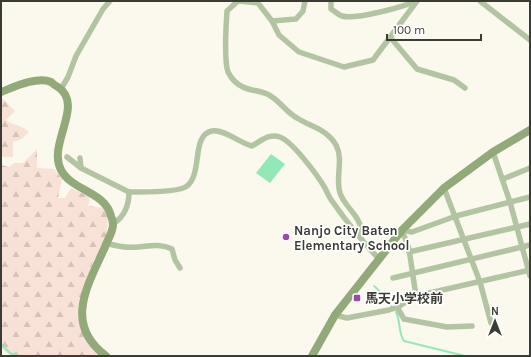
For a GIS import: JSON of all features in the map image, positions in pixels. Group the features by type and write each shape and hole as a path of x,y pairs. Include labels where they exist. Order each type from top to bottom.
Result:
{"street":[{"path":"61,89 68,77 76,56 103,9 110,1"},
{"path":"357,233 361,229 358,220 346,205 339,189 339,155 337,147 330,136 297,118 268,94 244,88 238,85 232,78 228,71 225,33 227,11 238,1 258,3 272,21 279,35 298,52 344,67 373,60 417,1"},
{"path":"272,21 296,19 303,11 306,1"},
{"path":"331,1 331,9 341,16 353,17 406,6 417,1"},
{"path":"480,1 530,40"},
{"path":"390,37 417,70 454,80 465,88"},
{"path":"1,92 18,85 40,81 51,82 61,89 67,98 68,111 58,148 58,164 67,178 103,201 110,212 113,224 86,289 81,312 85,333 92,344 106,356"},
{"path":"312,356 335,315 402,230 444,188 493,152 530,130"},
{"path":"67,157 81,168 129,192 182,189 187,186 196,169 200,141 204,135 213,131 220,132 244,144 252,146 266,137 279,137 284,139 296,150 321,181 331,200 379,258"},
{"path":"335,315 348,318 397,307 416,296 529,272 510,202 493,152"},
{"path":"80,158 81,168"},
{"path":"502,179 530,168"},
{"path":"444,188 480,282 491,323"},
{"path":"113,224 120,220 128,206 129,192"},
{"path":"402,230 412,232 456,216 530,197"},
{"path":"409,252 530,224"},
{"path":"402,230 409,252 416,296"},
{"path":"106,243 129,247 153,244 169,247 172,249 175,260 180,268"},
{"path":"393,278 530,245"},
{"path":"397,307 404,319 447,328 472,326"}],"green space":[{"path":"1,97 15,111 6,120 29,132 22,139 13,142 13,157 1,157"},
{"path":"37,149 37,168 54,169 62,179 58,198 65,198 71,188 90,197 88,206 103,208 108,216 107,234 98,255 94,259 86,282 79,321 84,337 91,348 101,356 10,356 1,348 1,165 9,167 14,163 23,163"}],"shaded area":[{"path":"271,154 285,164 270,183 256,173"}],"waterway":[{"path":"374,286 379,290 391,306"},
{"path":"396,312 404,341 465,356"},
{"path":"1,344 10,353 18,356"}],"place":[{"name":"Nanjo City Baten Elementary School","path":"286,237"},
{"name":"馬天小学校前","path":"357,298"}]}
